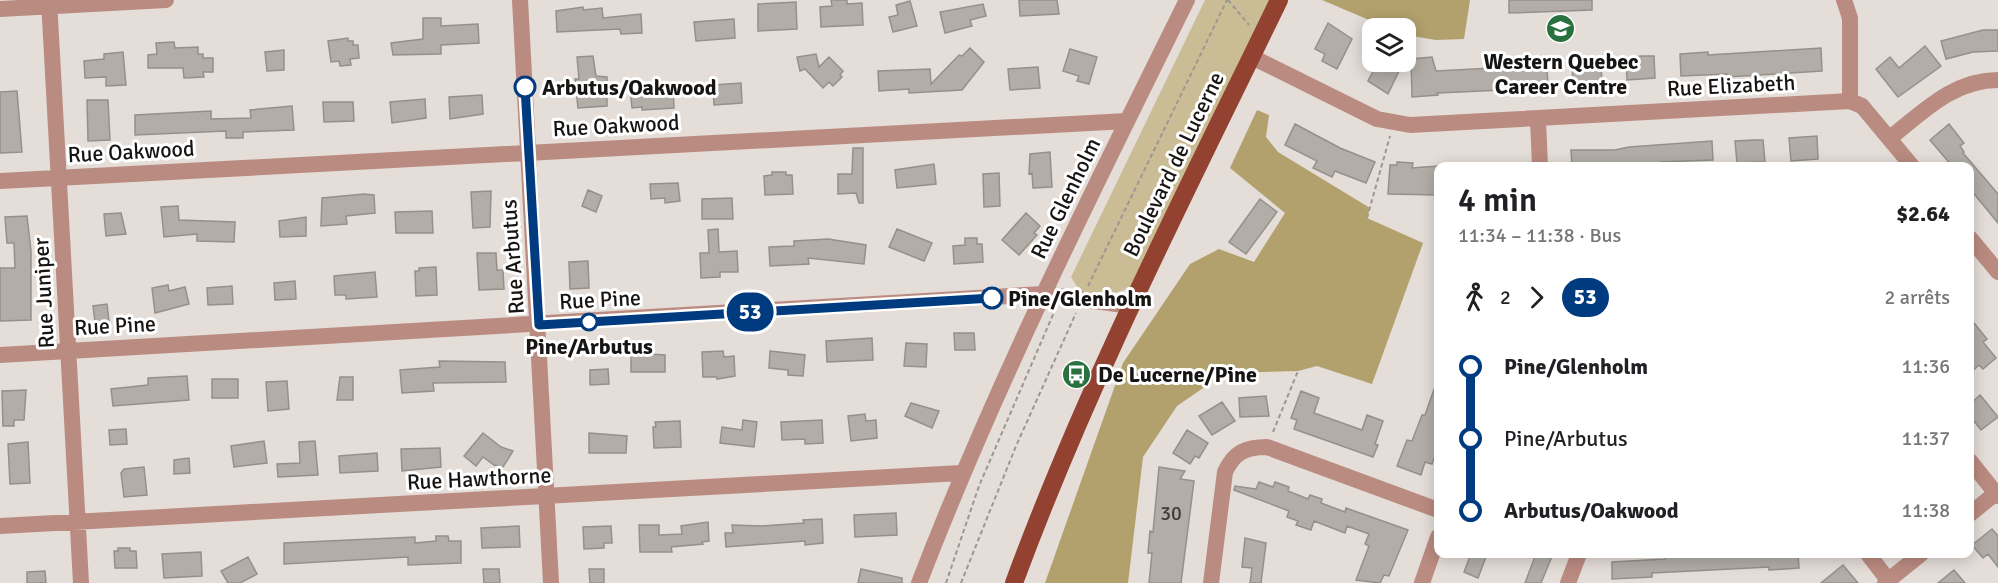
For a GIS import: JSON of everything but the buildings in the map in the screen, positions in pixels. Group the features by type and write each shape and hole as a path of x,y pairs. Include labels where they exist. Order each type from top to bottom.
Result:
{"main road":[{"name":"Boulevard de Lucerne","path":"1014,583 1064,452 1131,306 1279,0"}],"street":[{"path":"0,9 49,3 166,0"},
{"name":"Rue Arbutus","path":"520,0 551,583"},
{"name":"Rue Glenholm","path":"918,583 961,473 1043,294 1187,0"},
{"path":"1844,0 1850,18 1850,101 1862,106 1909,162"},
{"name":"Rue Juniper","path":"49,3 81,583"},
{"name":"Rue Elizabeth","path":"1252,57 1377,119 1393,123 1429,126 1850,101"},
{"path":"1890,138 1952,90 1976,82 1998,80"},
{"path":"1538,120 1540,162"},
{"name":"Rue Oakwood","path":"0,181 528,151 1127,122"},
{"path":"1974,243 1998,272"},
{"name":"Rue Pine","path":"0,355 1043,294 1131,306"},
{"path":"1211,583 1225,472 1236,454 1254,447 1267,447 1434,509"},
{"path":"1974,466 1997,494 1974,511"},
{"name":"Rue Hawthorne","path":"0,526 961,473"},
{"path":"1422,583 1434,548"},
{"path":"1568,583 1577,558"},
{"path":"1871,558 1887,582 1916,558"}],"path":[{"path":"1228,0 1260,39"},
{"path":"1367,218 1393,123"},
{"path":"946,583 979,486 1057,307"},
{"path":"1267,447 1298,371"}],"shaded area":[{"path":"1205,0 1278,0 1133,286 1106,294 1079,290 1071,277"},
{"path":"1322,0 1470,0 1464,39 1436,40 1416,37 1416,18 1364,18"},
{"path":"1257,110 1269,115 1266,137 1278,152 1370,208 1367,218 1423,243 1372,384 1317,366 1298,371 1225,373 1177,406 1143,457 1128,583 1045,583 1123,363 1190,264 1219,249 1254,262 1285,213 1230,168"}],"bus line":[{"name":"53","path":"525,87 539,325 992,298"}],"place":[{"name":"Western Quebec Career Centre","path":"1561,29"},
{"name":"Arbutus/Oakwood","path":"525,87"},
{"name":"Pine/Glenholm","path":"992,298"},
{"name":"Pine/Arbutus","path":"589,322"},
{"name":"De Lucerne/Pine","path":"1077,374"}]}
